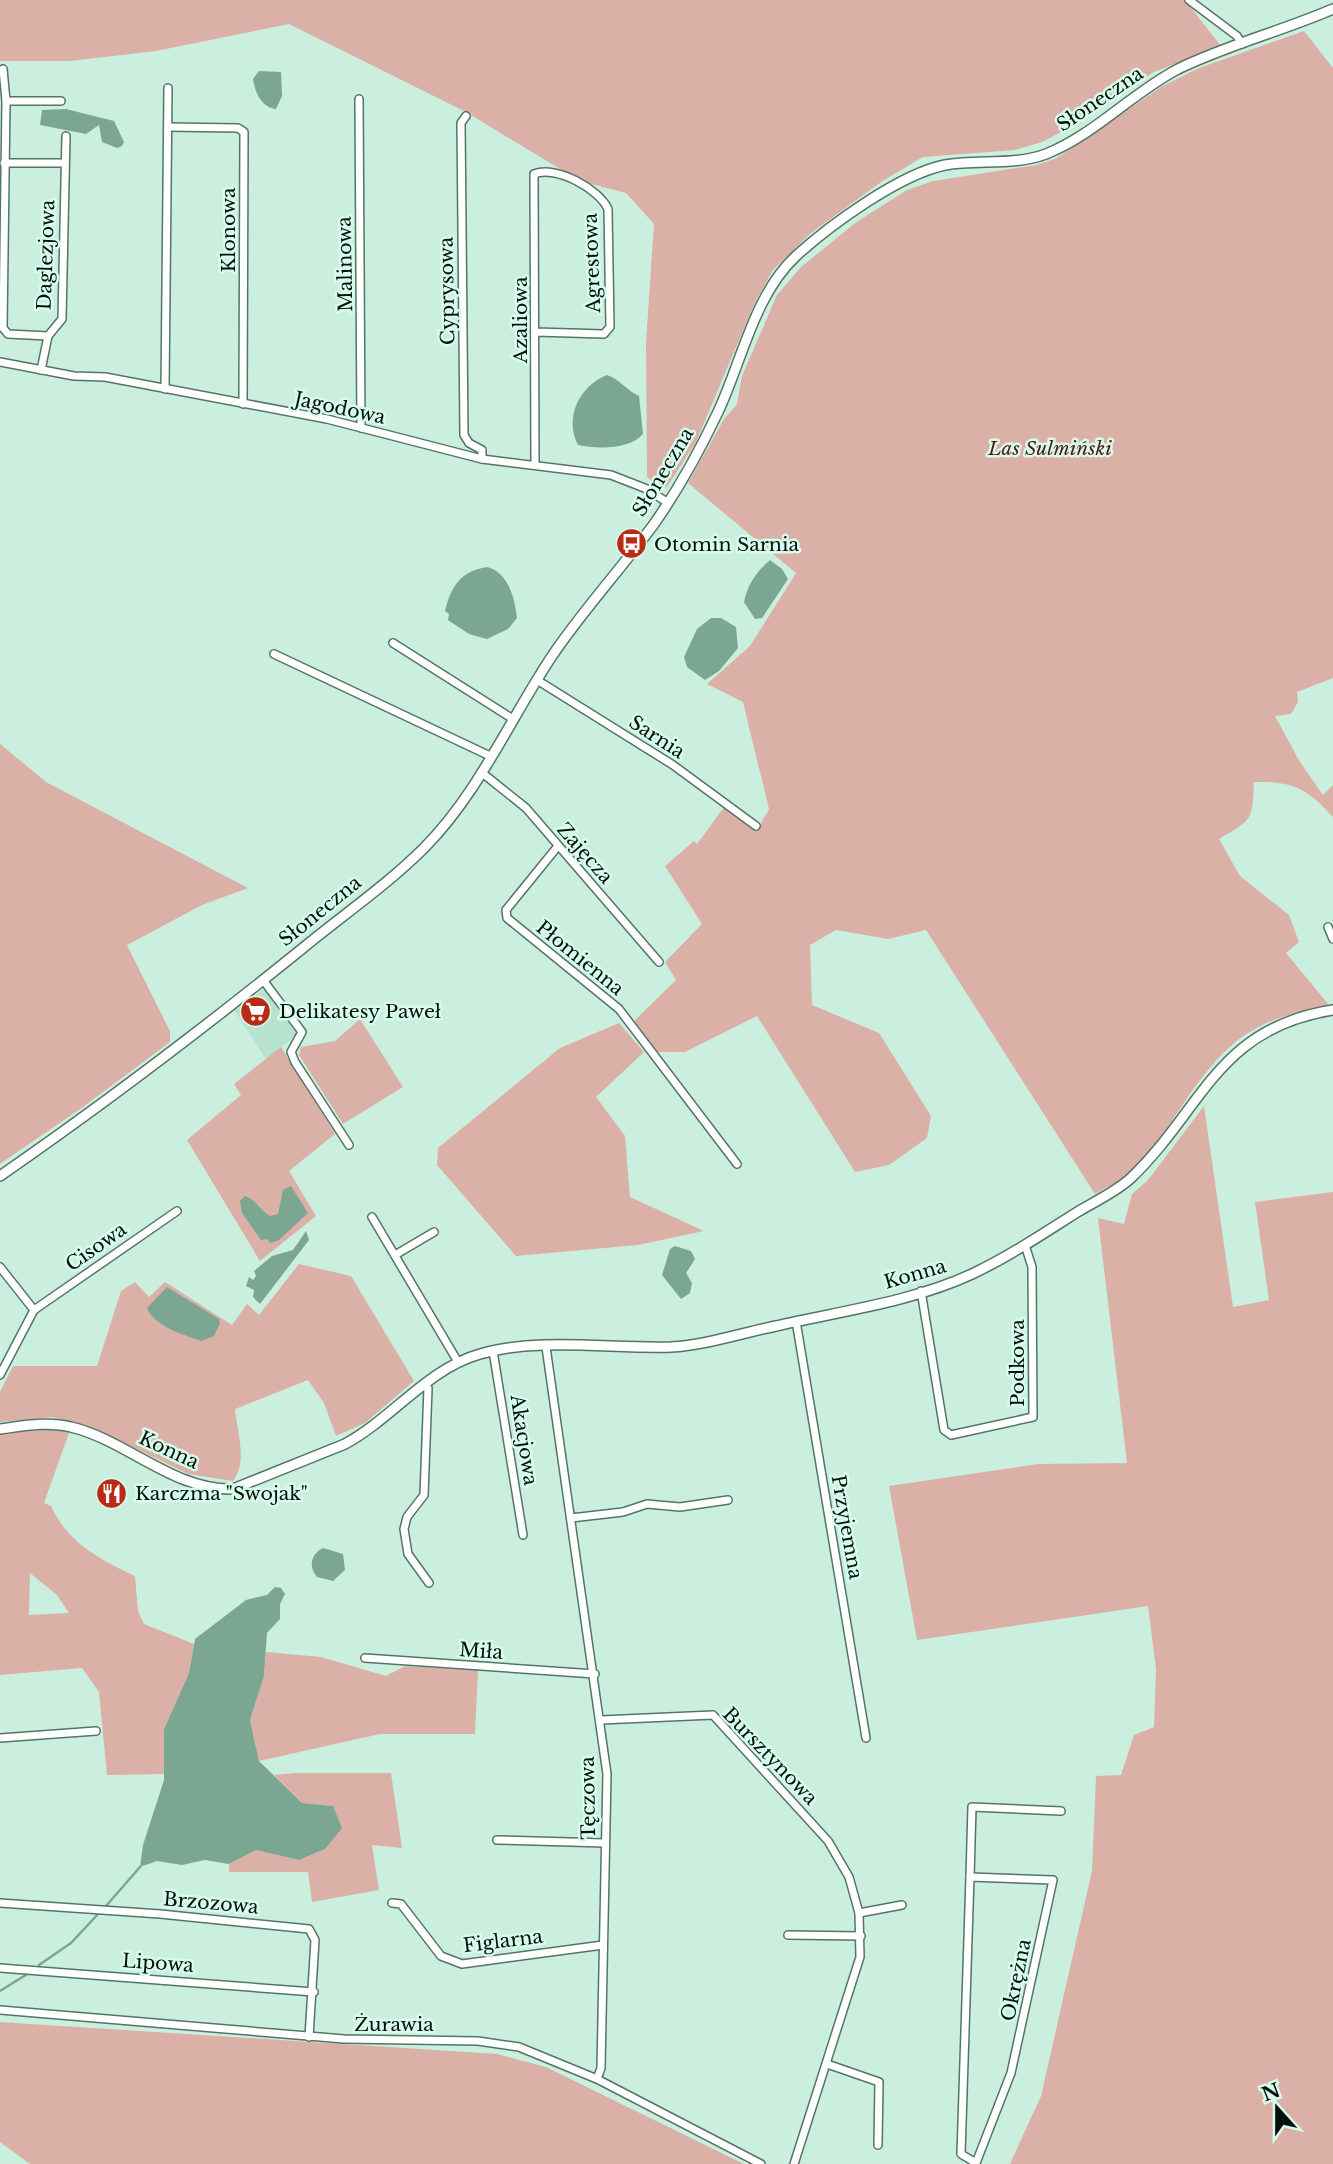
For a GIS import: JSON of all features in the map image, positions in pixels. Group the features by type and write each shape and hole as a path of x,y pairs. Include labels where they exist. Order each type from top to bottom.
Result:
{"street":[{"path":"1189,0 1237,36 1242,44"},
{"name":"Słoneczna","path":"0,1176 116,1096 424,848 481,772 537,680 668,503 718,412 774,283 795,257 897,183 947,165 1026,159 1052,151 1136,94 1177,70 1333,9"},
{"path":"3,69 6,101 3,328 8,334 48,336"},
{"path":"165,389 168,88"},
{"name":"Malinowa","path":"359,99 361,428"},
{"path":"6,101 61,101"},
{"name":"Cyprysowa","path":"467,116 461,123 464,435 469,443 482,450 482,459"},
{"name":"Klonowa","path":"168,127 238,128 244,132 243,404"},
{"name":"Daglezjowa","path":"41,370 48,336 62,318 66,136"},
{"path":"4,163 64,163"},
{"name":"Agrestowa","path":"534,174 543,170 573,180 604,199 608,209 610,327 604,334 536,332"},
{"name":"Azaliowa","path":"534,174 534,465"},
{"name":"Jagodowa","path":"0,362 41,370 105,377 243,404 361,428 482,459 611,475 647,489 668,503"},
{"path":"393,643 513,719"},
{"path":"274,654 490,756"},
{"name":"Sarnia","path":"537,680 673,765 756,826"},
{"name":"Zajęcza","path":"481,772 526,808 659,962"},
{"name":"Płomienna","path":"558,846 506,910 507,918 619,1009 737,1164"},
{"path":"1328,927 1333,939"},
{"path":"263,980 302,1032 291,1052 295,1062 349,1145"},
{"name":"Konna","path":"0,1429 49,1424 70,1427 99,1436 182,1478 215,1488 233,1489 345,1444 362,1434 424,1384 458,1362 493,1351 546,1347 683,1346 921,1291 971,1275 1128,1181 1207,1082 1250,1042 1280,1025 1333,1010"},
{"name":"Cisowa","path":"0,1375 34,1310 177,1211"},
{"path":"372,1217 458,1362"},
{"path":"395,1255 434,1232"},
{"name":"Podkowa","path":"921,1291 944,1430 951,1435 1032,1416 1032,1267 1025,1245"},
{"path":"0,1267 34,1310"},
{"name":"Przyjemna","path":"796,1321 866,1738"},
{"name":"Tęczowa","path":"546,1347 595,1674 607,1774 601,2068 597,2079"},
{"name":"Akacjowa","path":"493,1351 523,1535"},
{"path":"424,1384 428,1388 424,1495 407,1517 404,1529 408,1554 429,1584"},
{"path":"572,1518 623,1512 648,1504 680,1507 728,1500"},
{"name":"Miła","path":"365,1658 595,1674"},
{"name":"Bursztynowa","path":"601,1720 713,1715 828,1841 849,1877 859,1913 860,1957 794,2164"},
{"path":"0,1738 96,1731"},
{"name":"Okrężna","path":"970,1877 1053,1880 1011,2073 976,2164 961,2154 972,1807 1061,1811"},
{"path":"497,1840 605,1843"},
{"name":"Brzozowa","path":"0,1903 236,1920 309,1929 315,1940 314,1992 309,2037"},
{"name":"Figlarna","path":"392,1903 401,1905 444,1958 462,1964 603,1945"},
{"path":"859,1913 902,1905"},
{"path":"788,1935 861,1937"},
{"name":"Lipowa","path":"0,1968 314,1992"},
{"name":"Żurawia","path":"0,2010 309,2037 497,2042 533,2051 597,2079 761,2164"},
{"path":"827,2064 880,2082 878,2145"}],"shaded area":[{"path":"259,71 281,72 282,96 276,109 263,103 257,94 253,79"},
{"path":"66,109 114,121 124,142 122,146 117,148 102,142 99,125 86,134 40,125 42,110"},
{"path":"607,375 639,396 643,434 621,446 578,445 573,424 577,404 589,387"},
{"path":"770,560 782,569 788,579 762,618 755,619 744,602 745,596 753,579"},
{"path":"487,567 505,580 512,594 517,618 508,629 487,639 469,634 448,620 449,614 445,611 450,594 458,581 470,572"},
{"path":"711,618 721,618 736,627 738,648 719,671 705,680 687,667 684,657 697,629"},
{"path":"264,989 297,1035 266,1059 235,1011"},
{"path":"291,1186 308,1213 279,1240 270,1243 267,1239 261,1240 242,1213 240,1201 245,1196 270,1216 278,1214 283,1190"},
{"path":"306,1231 309,1240 260,1304 253,1297 254,1290 246,1286 249,1277 253,1280 256,1276 254,1271 272,1256 293,1250"},
{"path":"675,1246 691,1251 695,1259 686,1273 692,1283 690,1293 681,1299 662,1275 670,1249"},
{"path":"167,1287 219,1319 214,1336 201,1341 170,1329 156,1320 147,1308"},
{"path":"323,1548 343,1554 345,1570 333,1581 317,1577 312,1569 313,1557"},
{"path":"275,1587 281,1588 285,1594 280,1604 280,1619 267,1633 264,1676 250,1720 259,1761 302,1803 333,1806 342,1828 325,1849 299,1860 256,1850 229,1864 205,1860 182,1865 157,1861 140,1867 143,1845 164,1780 164,1729 189,1673 195,1639 246,1600 267,1595"}],"green space":[{"path":"0,0 1185,0 1221,46 1154,72 1069,128 1042,142 1015,150 923,157 884,180 811,233 773,270 755,302 696,442 667,487 661,488 647,477 646,343 654,224 626,193 580,181 466,112 289,24 156,51 70,61 0,61"},
{"name":"Las Sulmiński","path":"1304,31 1333,68 1333,678 1297,692 1298,702 1291,714 1275,716 1300,762 1323,795 1333,785 1333,817 1315,799 1298,788 1279,783 1254,782 1248,818 1219,839 1240,876 1289,915 1299,942 1286,953 1329,1005 1290,1014 1242,1037 1217,1059 1135,1168 1095,1194 926,930 888,939 836,930 810,945 812,1005 879,1033 931,1116 927,1138 889,1165 855,1172 757,1016 685,1052 657,1052 634,1021 676,980 665,962 702,924 665,866 694,841 697,844 725,806 757,830 769,809 743,702 707,684 750,646 796,573 688,483 724,419 737,404 742,376 777,295 801,267 855,223 907,190 933,181 1036,165 1057,158 1161,87 1199,68"},
{"path":"0,744 46,782 248,888 202,905 127,945 170,1031 170,1042 0,1164"},
{"path":"360,1019 403,1087 343,1124 299,1055 301,1047 335,1041"},
{"path":"619,1023 644,1052 596,1097 625,1136 630,1197 704,1231 638,1245 516,1256 437,1165 438,1148 560,1048"},
{"path":"281,1047 335,1134 289,1171 316,1216 260,1261 187,1140 241,1095 234,1084"},
{"path":"1204,1106 1233,1307 1269,1300 1255,1202 1333,1192 1333,2164 1010,2164 1041,2096 1092,1871 1096,1776 1121,1775 1134,1735 1154,1727 1156,1669 1148,1606 917,1640 889,1486 1038,1464 1127,1463 1098,1218 1124,1224 1132,1194 1148,1180"},
{"path":"299,1264 351,1276 414,1381 365,1423 336,1436 324,1403 308,1380 235,1409 241,1456 233,1481 188,1474 106,1434 53,1417 0,1422 0,1392 13,1366 97,1366 121,1291 135,1282 149,1297 165,1282 232,1325 247,1304 259,1315"},
{"path":"53,1428 69,1433 44,1503 51,1506 66,1530 76,1540 109,1563 135,1576 138,1611 144,1624 194,1644 189,1673 164,1729 164,1774 107,1775 99,1692 82,1668 0,1675 0,1434","holes":["30,1573 57,1595 69,1613 29,1615"]},
{"path":"266,1652 321,1657 386,1676 405,1666 478,1670 475,1734 380,1734 259,1761 250,1720 264,1676"},
{"path":"391,1773 402,1848 372,1845 379,1890 312,1902 308,1872 229,1872 229,1864 256,1850 299,1860 325,1849 333,1806 302,1803 274,1775"},
{"path":"0,2022 497,2054 546,2067 744,2164 30,2164 0,2142"}],"waterway":[{"path":"106,1906 140,1867"},
{"path":"39,1965 71,1943 99,1913"},
{"path":"0,1991 29,1973"}],"place":[{"name":"Otomin Sarnia","path":"631,544"},
{"name":"Delikatesy Paweł","path":"256,1011"},
{"name":"Karczma \"Swojak\"","path":"112,1493"}]}
